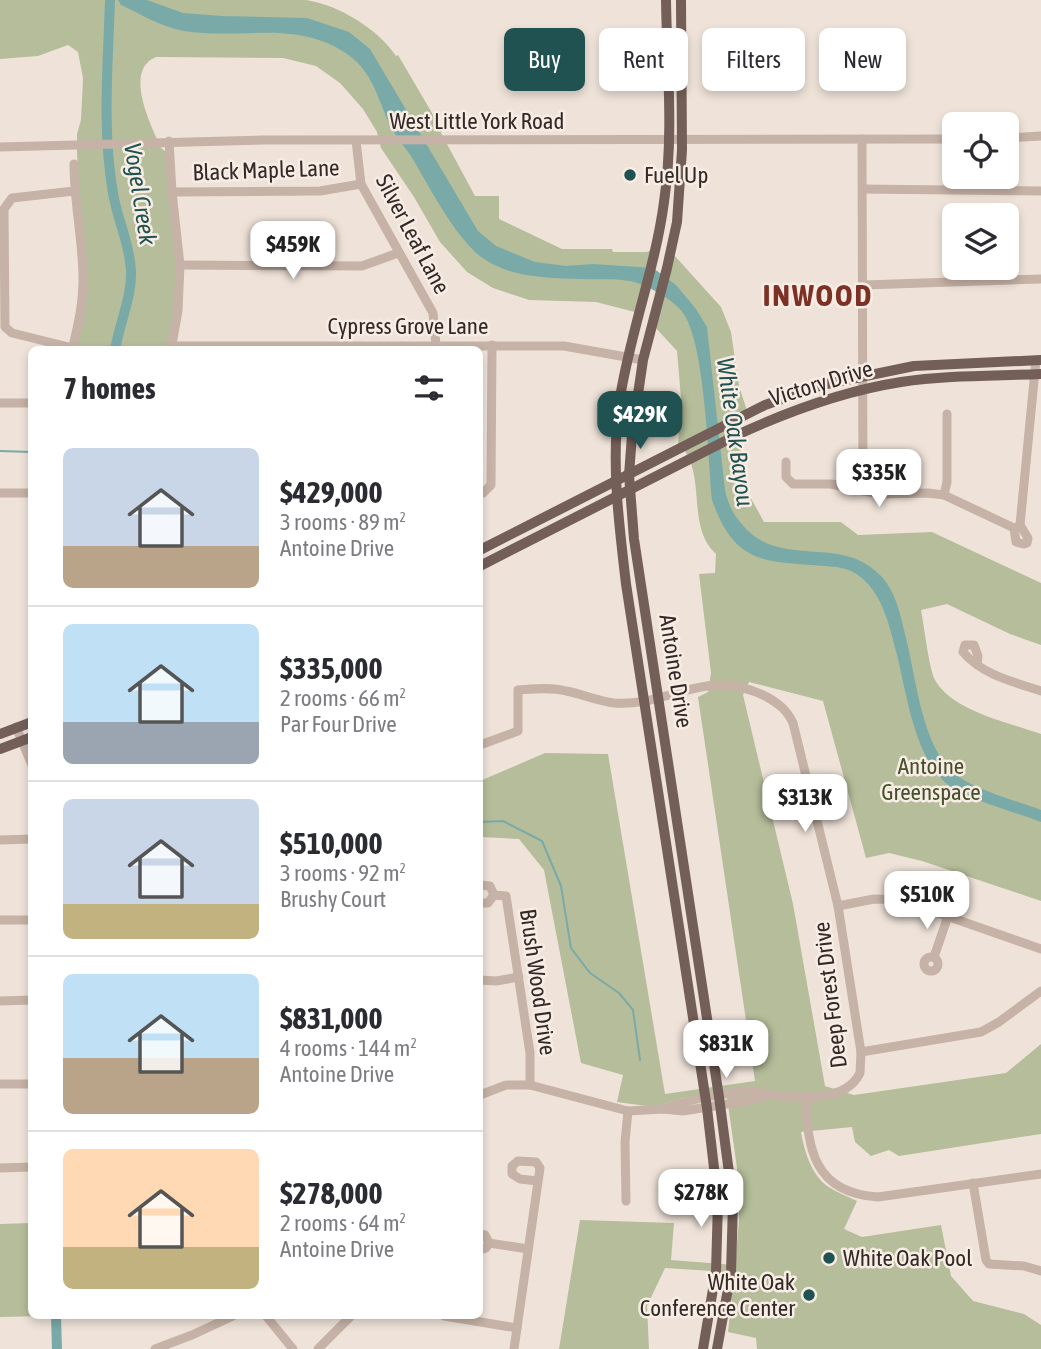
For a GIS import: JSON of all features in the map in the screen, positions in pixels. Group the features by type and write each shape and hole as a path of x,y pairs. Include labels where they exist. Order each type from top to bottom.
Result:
{"main road":[{"name":"Antoine Drive","path":"666,0 666,28"},
{"name":"Antoine Drive","path":"681,0 681,28"},
{"name":"Antoine Drive","path":"668,91 669,139 665,197 653,264 628,357 619,407 615,497 661,816 707,1103 718,1202 716,1271 704,1349"},
{"name":"Antoine Drive","path":"681,91 682,139 677,222 643,360 629,475 634,539 720,1101 733,1203 731,1273 717,1349"},
{"name":"Victory Drive","path":"483,549 765,405 822,385 914,366 1038,360"},
{"name":"Victory Drive","path":"483,564 737,435 773,418 825,400 864,389 915,380 1038,374"},
{"path":"765,405 773,418"},
{"path":"531,525 539,536"},
{"path":"632,619 646,614"},
{"path":"0,734 28,723"},
{"path":"0,749 27,739"},
{"path":"661,816 676,813"},
{"path":"680,931 693,929"},
{"path":"693,1017 707,1015"},
{"path":"718,1202 733,1203"},
{"path":"716,1271 731,1273"}],"street":[{"path":"1019,138 1041,139"},
{"path":"862,139 863,491"},
{"name":"West Little York Road","path":"0,147 169,141 942,139"},
{"path":"169,141 180,265 178,311 172,346"},
{"name":"Silver Leaf Lane","path":"356,141 361,184 433,313 436,345"},
{"path":"74,164 74,191 83,279 81,309 74,346"},
{"name":"Black Maple Lane","path":"172,192 320,191 361,184"},
{"path":"863,189 1041,191"},
{"path":"62,346 12,333 5,327 4,209 7,202 18,197 74,191"},
{"path":"180,265 362,266 398,253"},
{"path":"864,285 1041,279"},
{"path":"483,493 491,485 492,345"},
{"name":"Cypress Grove Lane","path":"348,346 564,346 643,360"},
{"path":"786,462 786,477 793,484 831,484 880,494 944,495 1017,527 1038,360"},
{"path":"0,402 28,403"},
{"path":"944,495 947,482 947,414"},
{"path":"483,419 491,419"},
{"path":"0,493 28,493"},
{"path":"977,665 993,674 1041,691"},
{"name":"Deep Forest Drive","path":"483,744 518,730 518,690 564,690 615,703 644,700 696,686 740,686 777,703 789,712 838,906 860,1052 860,1073 854,1083 844,1090 806,1096"},
{"path":"16,727 27,739"},
{"path":"0,840 28,839"},
{"name":"Brush Wood Drive","path":"483,885 490,886 494,895"},
{"name":"Brush Wood Drive","path":"483,902 488,903 494,895"},
{"name":"Brush Wood Drive","path":"494,895 506,896 530,1053 530,1085"},
{"path":"838,906 874,899 893,899 1041,948"},
{"path":"934,957 948,916"},
{"path":"0,920 28,920"},
{"path":"483,980 519,977"},
{"path":"860,1052 981,1032 999,1023 1041,991"},
{"path":"0,1001 28,1000"},
{"path":"0,1084 28,1084"},
{"path":"483,1094 506,1085 530,1085 628,1111 683,1111 707,1103 752,1100 768,1095 806,1096 807,1136 814,1157 829,1178 840,1186 854,1193 878,1197 1041,1174"},
{"path":"626,1201 625,1142 628,1111"},
{"path":"0,1168 28,1167"},
{"path":"513,1349 538,1181"},
{"path":"973,1183 986,1260 989,1264 1024,1266 1041,1271"},
{"path":"483,1235 489,1243"},
{"path":"489,1243 527,1249"},
{"path":"483,1249 489,1243"},
{"path":"155,1349 227,1319"},
{"path":"268,1319 293,1349"},
{"path":"318,1349 348,1319"},
{"path":"462,1319 517,1328"}],"green space":[{"path":"0,0 306,0 331,7 357,20 398,55 442,130 441,133 475,196 499,196 499,219 562,249 612,249 613,252 651,250 635,312 596,302 529,300 493,288 467,272 440,242 381,148 377,132 363,109 340,83 316,66 283,58 156,57 146,64 141,74 140,86 151,126 161,148 166,152 176,262 176,306 170,346 77,346 83,312 77,134 81,120 83,78 78,52 68,45 38,56 0,59"},
{"name":"Antoine Greenspace","path":"674,255 721,307 731,332 739,386 747,411 735,417 748,493 764,522 841,522 858,535 932,532 1041,583 1041,645 1010,634 947,604 921,610 933,674 943,691 983,715 1041,734 1041,901 922,861 889,853 866,858 823,701 749,682 743,695 793,904 825,1086 854,1095 1006,1073 1041,1044 1041,1134 899,1156 889,1150 871,1156 855,1142 852,1127 801,1132 809,1161 827,1186 857,1201 844,1229 862,1237 941,1225 951,1276 973,1301 1024,1314 1041,1325 1041,1349 757,1349 756,1338 728,1332 734,1277 712,1271 665,1268 647,1306 649,1349 559,1349 580,1220 674,1223 671,1260 735,1265 739,1221 737,1168 726,1090 682,1098 654,1107 617,1102 623,1075 581,1063 544,870 519,839 483,837 483,780 545,753 608,754 665,1094 755,1081 698,697 708,692 711,673 699,574 715,573 716,554 704,537 701,527 692,467 681,444 678,445 681,398 677,351 654,326"},
{"path":"28,1223 28,1316 0,1317 0,1224"}],"water":[{"path":"118,0 147,0 183,13 307,18 349,32 370,49 478,231 496,246 535,262 566,266 593,264 653,268 676,285 707,327 725,490 735,515 756,537 773,545 847,556 864,563 886,581 897,605 927,728 942,760 953,772 972,784 1041,810 1041,822 970,797 951,787 938,775 920,744 886,615 873,590 862,578 842,568 768,560 742,548 731,537 712,500 704,402 696,349 683,313 674,303 654,290 634,282 531,276 506,270 484,259 453,226 393,130 367,74 344,52 306,36 184,31 159,23 121,5"}],"waterway":[{"name":"Vogel Creek","path":"110,0 108,145 113,193 131,271 116,346"},
{"path":"0,451 28,452"},
{"path":"483,822 503,821 542,841 561,886 571,948 590,973 619,993 633,1010 640,1060"},
{"name":"Vogel Creek","path":"56,1319 57,1349"}],"place":[{"name":"Fuel Up","path":"630,175"},
{"name":"White Oak Pool","path":"829,1258"},
{"name":"White Oak Conference Center","path":"809,1295"}],"district":[{"name":"INWOOD","path":"818,296"}],"water label":[{"name":"White Oak Bayou","path":"735,432"}]}
